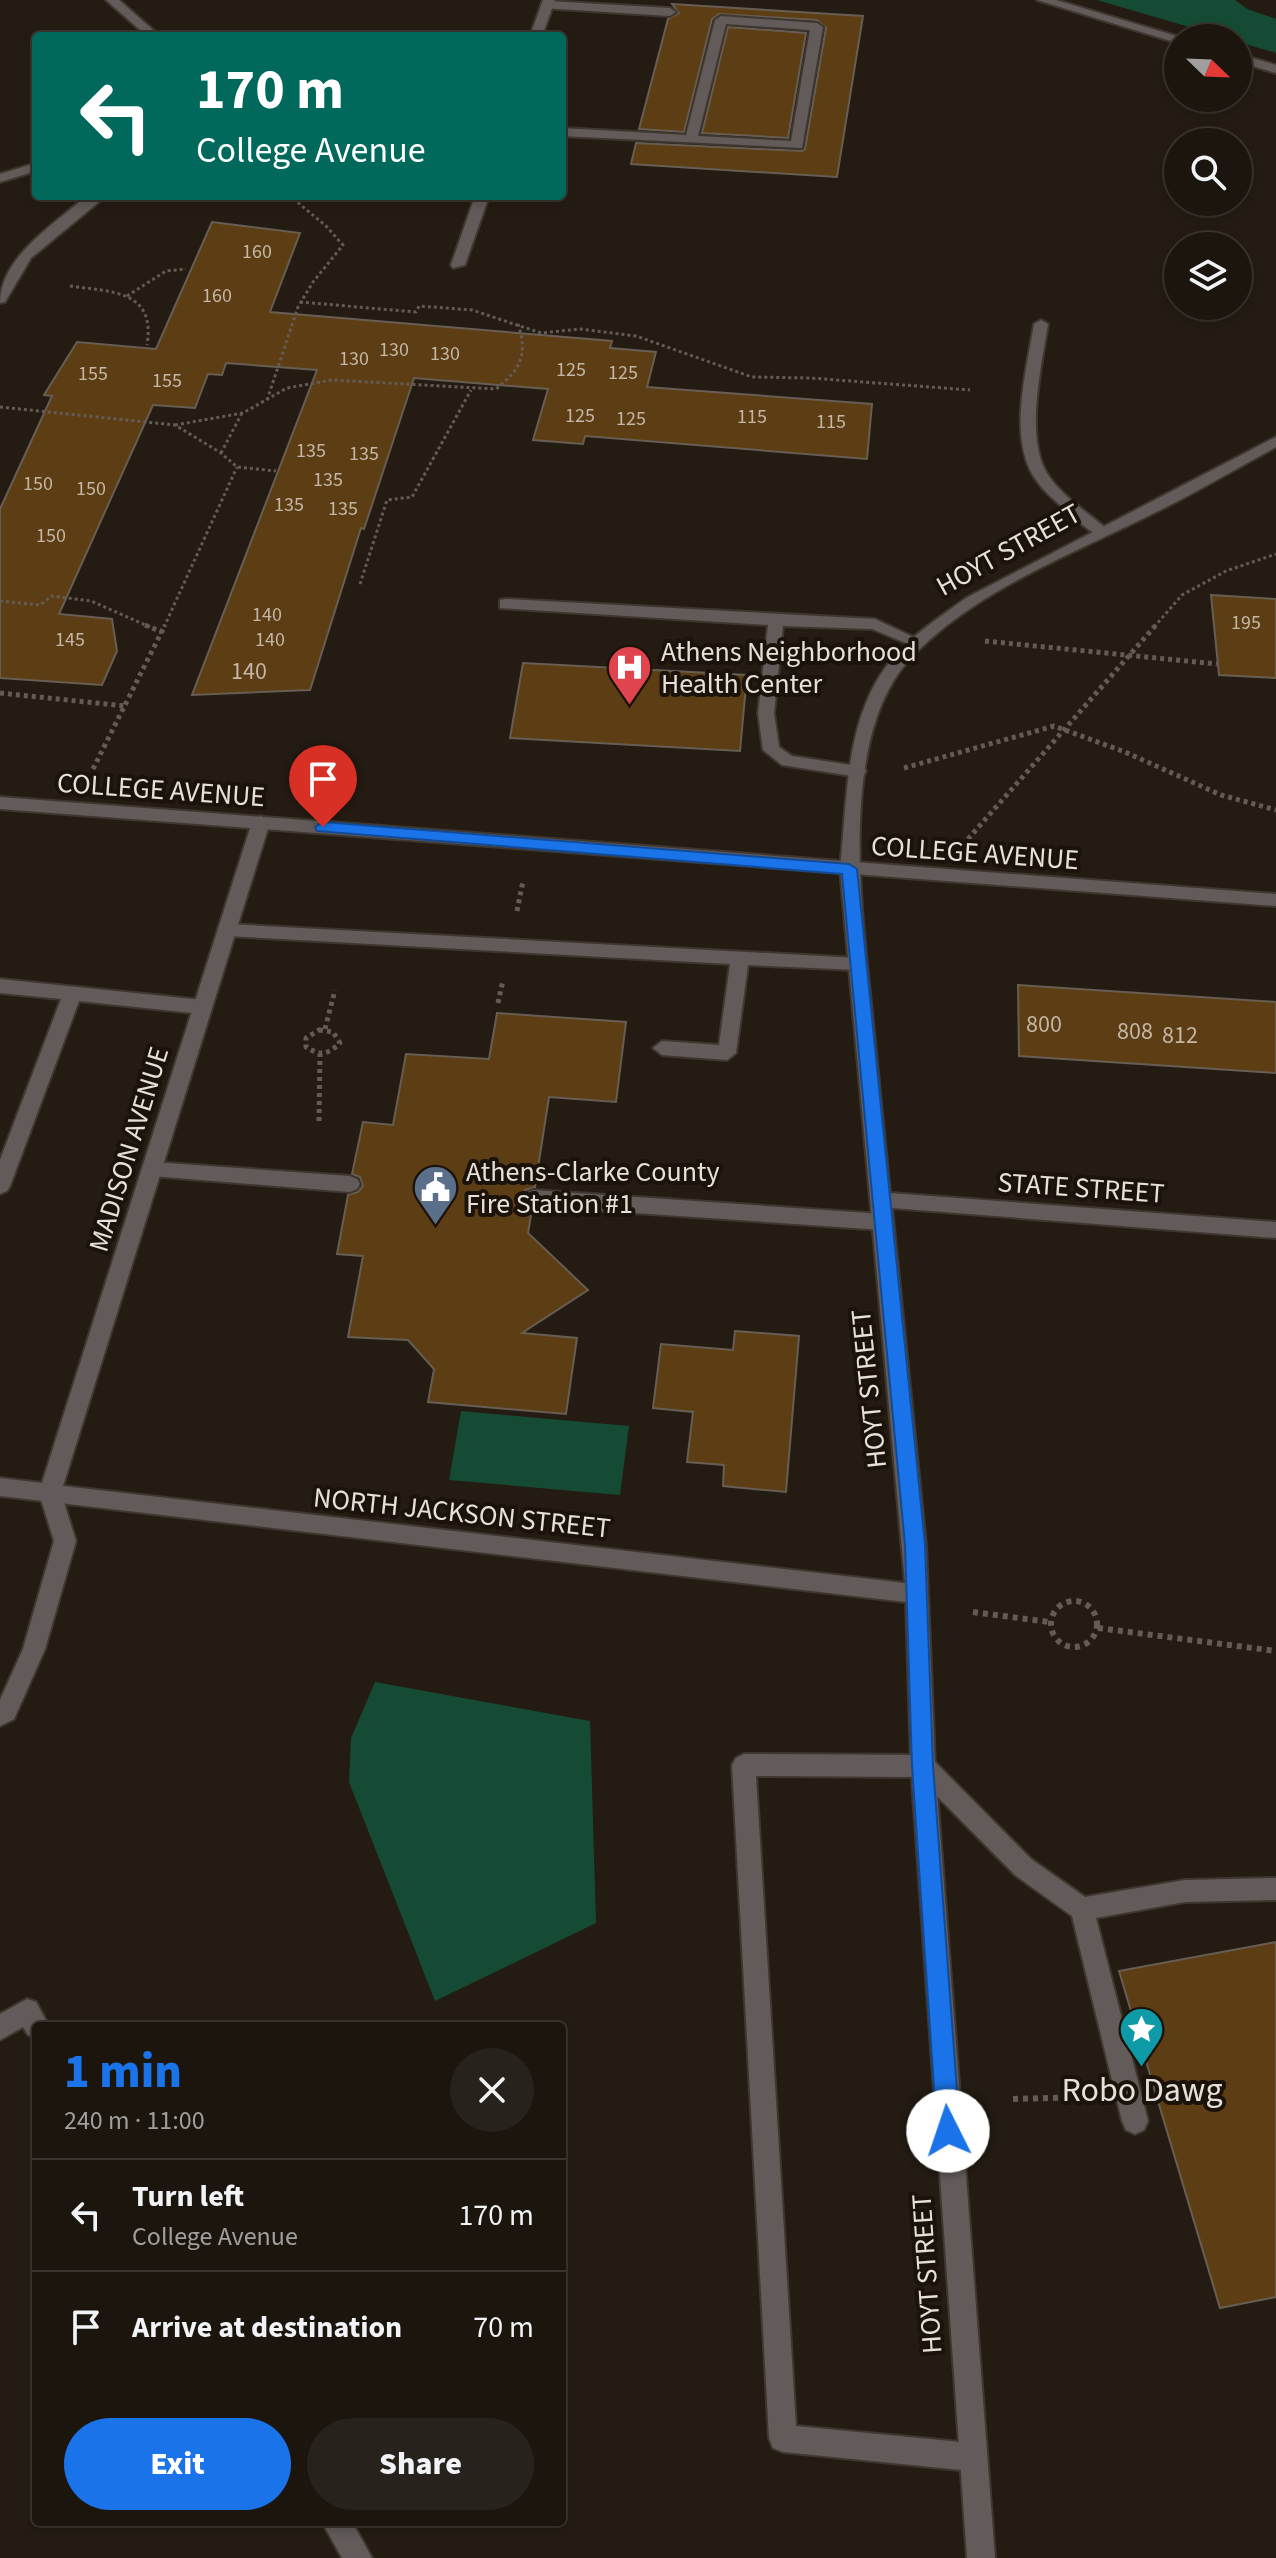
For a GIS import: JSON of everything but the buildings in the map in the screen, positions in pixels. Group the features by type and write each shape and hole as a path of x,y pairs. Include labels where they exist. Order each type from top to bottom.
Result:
{"street":[{"path":"112,0 149,32"},
{"path":"1043,0 1164,35"},
{"path":"537,32 548,2 670,12"},
{"path":"566,132 797,145 817,27 721,20 691,139"},
{"path":"1252,62 1276,69"},
{"path":"0,178 32,168"},
{"path":"0,299 26,256 90,200"},
{"path":"458,265 481,200"},
{"path":"1041,324 1029,432 1036,468 1059,494 1102,532"},
{"name":"HOYT STREET","path":"981,2558 971,2457 923,1766 918,1594 849,869 858,771 866,723 883,685 897,663 954,612 1276,441"},
{"path":"506,604 875,624 918,643"},
{"path":"776,621 766,713 771,750 788,761 858,771"},
{"name":"COLLEGE AVENUE","path":"0,803 1276,900"},
{"name":"MADISON AVENUE","path":"50,1493 261,822"},
{"path":"227,930 858,964"},
{"path":"662,1048 727,1053 740,959"},
{"path":"0,986 202,1007"},
{"path":"0,1186 72,994"},
{"path":"152,1169 350,1184"},
{"name":"STATE STREET","path":"533,1198 1276,1230"},
{"name":"NORTH JACKSON STREET","path":"0,1487 918,1594"},
{"path":"0,1716 6,1712 34,1649 65,1541 50,1493"},
{"path":"971,2457 783,2438 744,1765 923,1766 1023,1867 1082,1909 1135,2121"},
{"path":"1082,1909 1185,1891 1276,1889"},
{"path":"0,2028 27,2011 34,2022"},
{"path":"338,2526 358,2558"}],"path":[{"path":"267,401 300,302 343,245 294,200"},
{"path":"127,296 166,271 186,269"},
{"path":"70,286 127,296 141,303 149,313 152,330 147,345"},
{"path":"300,302 416,312 419,306 472,310 541,333 580,329 636,336 752,377 970,390"},
{"path":"0,407 175,425 243,413 287,388 332,380 496,389 514,374 525,346 517,323"},
{"path":"360,584 387,500 412,497 471,390"},
{"path":"221,453 243,413"},
{"path":"175,425 221,453 237,467 276,471"},
{"path":"93,769 162,632 237,467"},
{"path":"968,839 1182,595 1226,571 1276,554"},
{"path":"0,601 40,605 52,596 91,601 162,632"},
{"path":"985,641 1217,664"},
{"path":"0,693 125,706"},
{"path":"904,768 1054,726 1221,795 1276,810"},
{"path":"515,917 523,881"},
{"path":"325,1029 335,990"},
{"path":"325,1029 335,1032 340,1043 334,1051 320,1054 309,1050 305,1042 314,1031 325,1029"},
{"path":"319,1121 320,1054"},
{"path":"1074,1603 1094,1614 1098,1628 1092,1641 1084,1645 1068,1645 1054,1636 1050,1615 1060,1605 1074,1603"},
{"path":"973,1612 1049,1622"},
{"path":"1098,1628 1276,1651"},
{"path":"1013,2099 1128,2094"}],"green space":[{"path":"1097,0 1235,0 1247,9 1276,19 1276,53 1252,46 1252,24 1179,24"},
{"path":"461,1411 629,1426 620,1495 449,1480"},
{"path":"375,1682 590,1721 596,1923 435,2001 349,1782 351,1738"}],"place":[{"name":"Athens Neighborhood Health Center","path":"630,706"},
{"name":"Athens-Clarke County Fire Station #1","path":"435,1226"},
{"name":"Robo Dawg","path":"1142,2068"}],"route":[{"path":"323,827 849,869 915,1545 923,1766 948,2131"}]}
